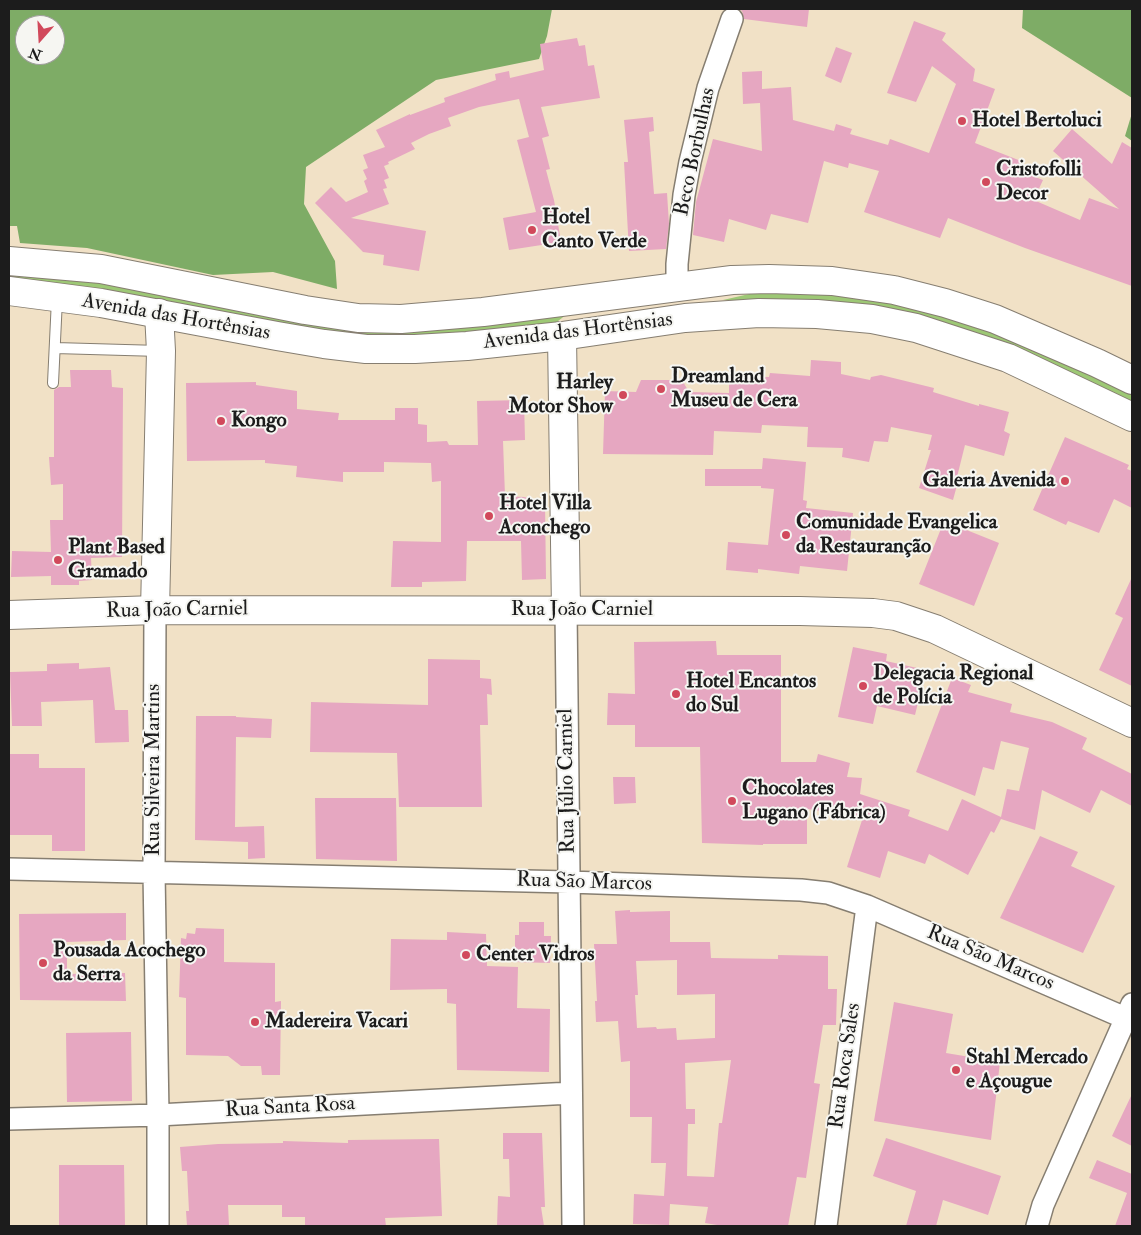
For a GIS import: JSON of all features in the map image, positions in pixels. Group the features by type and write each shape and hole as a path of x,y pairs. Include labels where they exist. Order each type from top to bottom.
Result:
{"main road":[{"name":"Avenida das Hortênsias","path":"9,261 101,269 305,310 358,318 400,319 483,312 732,280 769,278 832,281 894,290 945,302 995,319 1132,380"},
{"path":"562,336 565,324 570,318 585,312 687,295 732,280"},
{"name":"Avenida das Hortênsias","path":"9,291 159,313 286,338 366,349 415,350 467,346 562,336 685,318 759,313 817,314 872,319 916,328 1008,358 1132,417"},
{"name":"Rua Silveira Martins","path":"155,610 160,351 159,313"},
{"name":"Rua Júlio Carniel","path":"562,336 566,610"},
{"name":"Rua João Carniel","path":"9,614 155,610 566,610 873,613 896,616 935,629 1132,722"}],"street":[{"name":"Beco Borbulhas","path":"676,287 681,223 690,162 708,88 732,19"},
{"name":"Rua Silveira Martins","path":"155,610 154,872 158,1226"},
{"name":"Rua Júlio Carniel","path":"566,610 573,1226"},
{"name":"Rua São Marcos","path":"9,869 569,882 801,890 828,893 867,906 1130,1014"},
{"name":"Rua Roca Sales","path":"826,1226 867,906"},
{"path":"1037,1226 1043,1205 1130,1014"},
{"name":"Rua Santa Rosa","path":"9,1119 158,1115 571,1093"}],"lane":[{"path":"53,383 57,297"},
{"path":"55,348 160,351"}],"green space":[{"path":"9,9 552,9 547,36 539,59 436,80 306,167 304,204 335,261 337,289 273,272 213,275 87,248 20,243 17,226 9,226"},
{"path":"1023,9 1132,9 1132,98 1022,28"},
{"path":"1132,113 1132,141 1125,136"},
{"path":"9,271 82,279 295,320 567,314 553,325 444,336 364,338 9,281"},
{"path":"804,291 888,301 967,321 1132,392 1132,403 846,304 799,300 723,300 758,292"}],"building":[{"path":"739,9 809,9 807,27 744,19 742,11"},
{"path":"914,21 946,33 942,40 975,69 973,81 995,89 975,143 1021,161 1017,170 1043,180 1036,195 1038,196 1036,201 1080,220 1089,198 1119,209 1053,151 1072,129 1112,164 1122,142 1132,148 1132,286 948,218 940,238 864,212 879,171 849,163 848,168 824,161 808,223 771,214 766,230 729,219 724,242 693,235 696,202 713,139 762,151 760,103 743,104 742,72 762,71 762,89 791,87 793,120 834,131 836,124 852,129 850,134 888,145 890,139 929,153 956,84 932,66 916,102 887,93"},
{"path":"577,38 579,46 585,45 588,66 594,65 600,98 541,107 549,136 542,138 550,169 546,170 554,200 561,242 509,250 503,218 536,212 517,140 529,137 519,99 479,107 448,118 451,126 411,143 415,149 388,162 389,164 384,166 389,178 384,180 387,188 383,189 389,204 351,218 426,231 419,271 383,265 384,255 363,252 315,203 331,187 346,202 368,192 364,181 367,179 363,170 368,168 363,155 385,147 376,130 410,114 445,102 444,98 496,80 495,74 509,71 510,78 544,70 540,44"},
{"path":"836,47 852,53 841,83 825,76"},
{"path":"653,117 654,131 649,132 654,194 667,193 669,224 666,249 629,251 624,162 628,162 624,120"},
{"path":"811,360 841,362 841,374 870,380 871,377 881,375 934,388 933,392 979,406 979,404 1009,412 1004,431 1010,434 1004,456 965,445 953,500 919,488 931,450 928,450 932,435 891,427 888,442 874,441 869,462 842,457 843,448 807,447 808,427 762,425 761,433 714,431 713,455 603,454 605,391 636,392 641,380 682,380 689,392 729,393 729,376 769,377 770,373 810,376"},
{"path":"70,370 111,370 112,387 123,388 122,557 91,558 92,580 79,581 79,585 51,585 51,576 11,577 12,551 51,552 50,520 63,520 63,484 51,485 49,457 54,457 54,390 59,387 71,387"},
{"path":"256,382 256,385 297,391 297,409 339,413 338,420 395,420 395,408 418,408 418,424 427,425 427,442 447,441 449,445 478,445 477,401 524,400 525,440 503,441 505,496 524,497 545,502 546,579 522,580 521,541 467,541 466,581 422,582 422,587 391,587 393,541 441,542 441,481 432,482 431,463 384,462 384,472 343,472 343,482 296,477 297,466 265,463 265,460 187,461 186,383"},
{"path":"1065,437 1129,465 1127,469 1132,471 1132,508 1114,499 1099,533 1068,521 1066,525 1033,510"},
{"path":"763,458 806,462 803,500 807,501 806,508 853,513 847,571 800,566 799,574 758,569 758,573 726,570 728,542 768,545 774,489 761,488 761,486 705,486 705,469 762,469"},
{"path":"944,521 999,543 974,606 919,584"},
{"path":"1132,577 1132,686 1099,670 1123,618 1115,614"},
{"path":"716,641 717,655 781,655 781,762 816,762 818,754 850,763 847,777 862,778 860,794 910,810 908,816 948,831 962,799 1001,817 1007,789 1019,791 1029,748 1001,741 994,770 983,767 975,796 916,772 952,678 971,685 968,692 1012,704 1010,712 1052,722 1087,738 1082,749 1132,774 1132,806 1101,790 1090,813 1042,790 1035,830 1001,819 994,833 991,831 968,875 929,854 925,864 888,851 880,878 847,867 863,817 807,809 807,844 702,843 700,747 635,747 635,725 607,725 608,693 635,694 634,642"},
{"path":"853,647 887,654 886,661 926,670 915,715 877,706 873,724 838,717"},
{"path":"428,659 480,660 480,678 491,679 492,695 487,694 488,725 480,725 482,807 399,807 397,753 310,752 311,702 428,705"},
{"path":"79,663 79,669 110,667 115,710 128,710 129,742 95,743 93,700 41,702 42,726 12,726 10,672 47,671 47,664"},
{"path":"196,716 236,716 272,719 271,738 236,737 235,827 264,826 265,858 248,859 248,842 195,840"},
{"path":"9,754 39,754 39,768 85,768 85,851 52,851 52,835 9,835"},
{"path":"613,777 635,777 636,803 614,804"},
{"path":"315,798 396,798 397,861 316,859"},
{"path":"1040,836 1078,852 1071,866 1115,886 1083,953 1000,918"},
{"path":"615,911 670,911 670,942 710,942 711,958 778,959 778,955 828,956 828,989 837,989 836,1025 823,1025 814,1083 820,1084 806,1178 797,1177 788,1226 723,1226 705,1223 708,1207 670,1204 669,1225 633,1224 634,1194 664,1196 666,1163 651,1163 652,1117 630,1117 630,1061 621,1062 618,1021 596,1022 595,1001 597,1001 594,944 617,944","holes":["677,960 677,995 715,994 715,1038 677,1040 676,1028 637,1028 635,995 638,995 636,961","731,1060 722,1123 719,1123 714,1177 687,1176 688,1124 695,1124 695,1109 686,1109 685,1063"]},
{"name":"Pousada Acochego da Serra","path":"126,913 126,940 67,942 67,974 125,973 126,1001 20,1000 19,914"},
{"path":"519,922 544,922 544,936 551,936 550,963 515,962 515,935 519,935"},
{"path":"196,928 224,929 224,962 275,963 275,1002 281,1001 280,1075 262,1075 261,1066 241,1066 228,1056 186,1055 186,998 179,997 181,938 186,939 187,933 195,934"},
{"path":"447,932 486,934 487,966 518,967 517,1008 550,1009 549,1072 457,1070 456,1004 447,1003 447,989 390,990 391,939 447,940"},
{"path":"894,1002 953,1014 946,1053 1000,1062 991,1140 874,1121"},
{"path":"131,1032 132,1101 67,1102 66,1033"},
{"path":"1132,1094 1132,1146 1112,1136"},
{"path":"503,1133 542,1133 545,1207 541,1207 544,1226 497,1226 498,1196 510,1197 509,1159 503,1159"},
{"path":"886,1138 1001,1176 988,1215 943,1200 936,1226 906,1226 916,1191 873,1176"},
{"path":"439,1139 442,1216 385,1218 386,1226 305,1226 305,1217 282,1217 282,1205 228,1205 229,1226 187,1226 186,1211 189,1211 187,1171 182,1171 180,1147 218,1144 283,1143 283,1141 348,1143 348,1140"},
{"path":"1097,1160 1132,1174 1132,1226 1115,1226 1127,1193 1089,1178"},
{"path":"59,1165 124,1165 125,1226 59,1226"}],"place":[{"name":"Hotel Bertoluci","path":"962,121"},
{"name":"Cristofolli Decor","path":"986,182"},
{"name":"Hotel Canto Verde","path":"532,230"},
{"name":"Dreamland Museu de Cera","path":"661,389"},
{"name":"Harley Motor Show","path":"623,395"},
{"name":"Kongo","path":"221,421"},
{"name":"Galeria Avenida","path":"1065,481"},
{"name":"Hotel Villa Aconchego","path":"489,516"},
{"name":"Comunidade Evangelica da Restauranção","path":"786,535"},
{"name":"Plant Based Gramado","path":"58,560"},
{"name":"Delegacia Regional de Polícia","path":"863,686"},
{"name":"Hotel Encantos do Sul","path":"676,694"},
{"name":"Chocolates Lugano (Fábrica)","path":"732,801"},
{"name":"Center Vidros","path":"466,955"},
{"name":"Pousada Acochego da Serra","path":"43,963"},
{"name":"Madereira Vacari","path":"255,1022"},
{"name":"Stahl Mercado e Açougue","path":"956,1070"}]}
